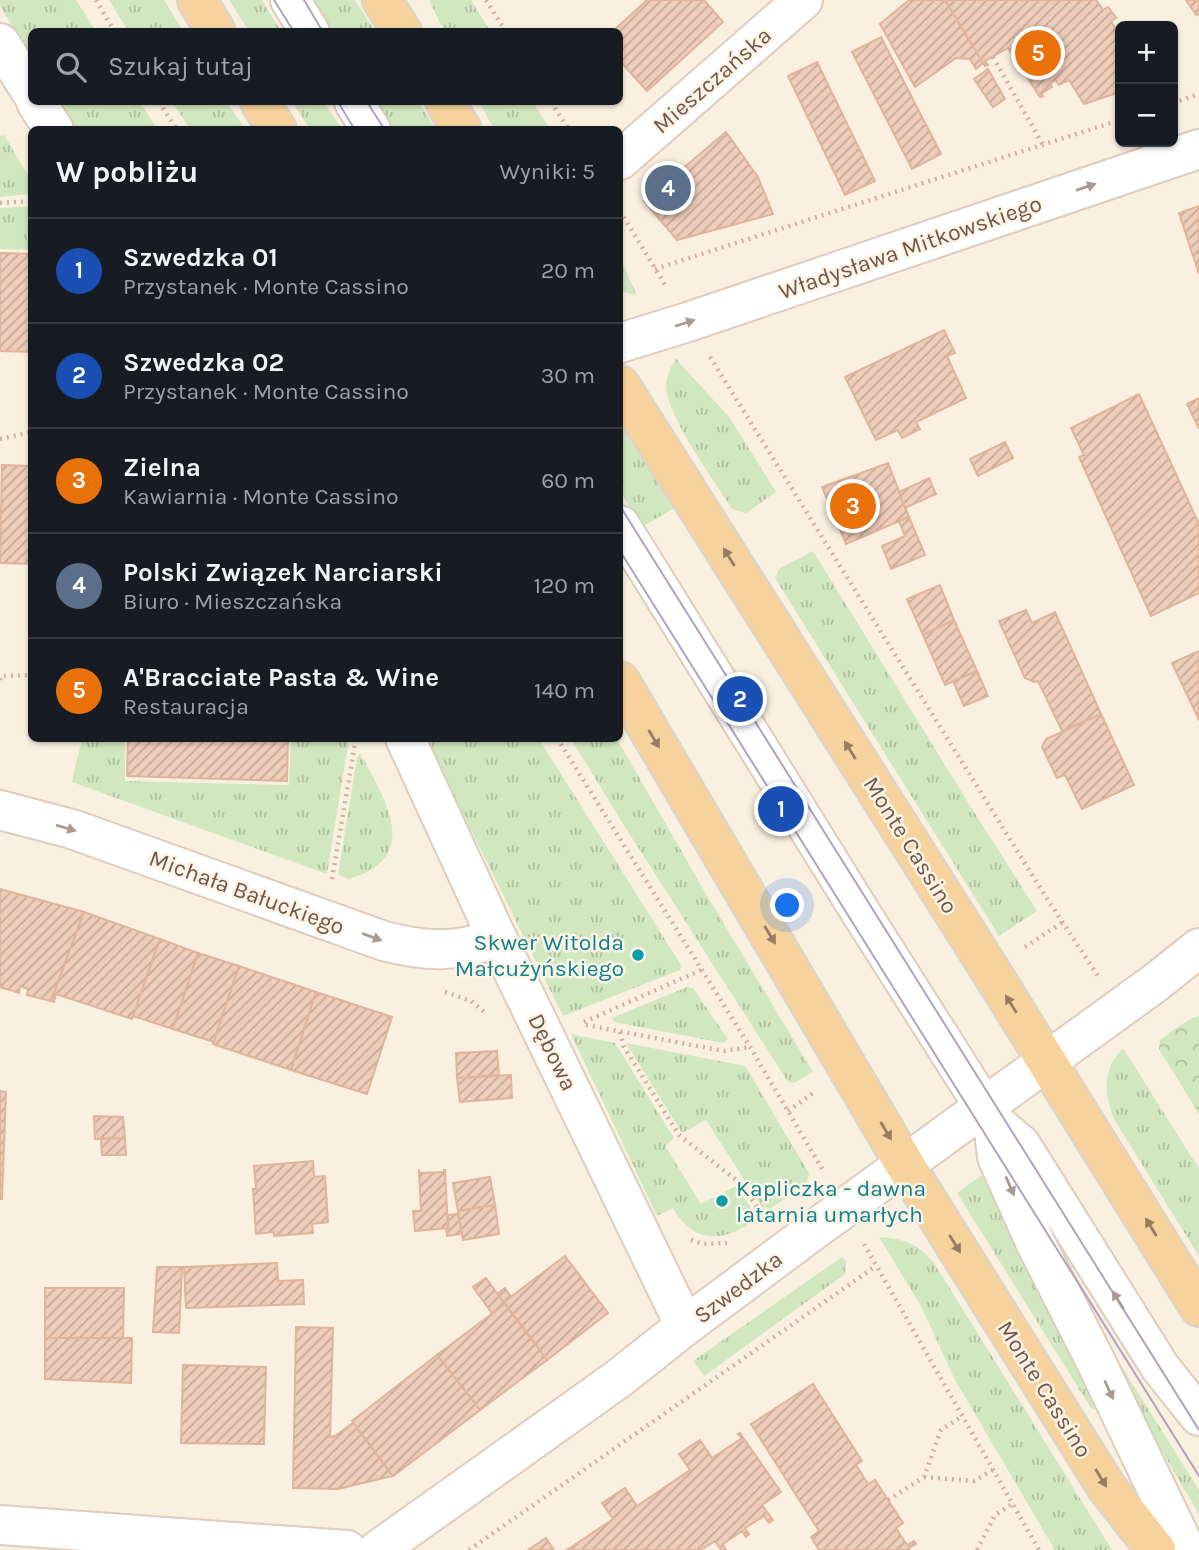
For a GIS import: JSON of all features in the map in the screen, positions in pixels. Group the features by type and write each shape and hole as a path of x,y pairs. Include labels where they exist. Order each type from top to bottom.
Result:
{"main road":[{"path":"197,0 214,28"},
{"path":"382,0 400,28"},
{"path":"262,105 275,126"},
{"path":"447,105 460,126"},
{"name":"Monte Cassino","path":"623,390 1199,1307"},
{"name":"Monte Cassino","path":"623,686 905,1165 1107,1488 1156,1550"}],"street":[{"path":"290,0 308,28"},
{"name":"Mieszczańska","path":"623,157 803,0"},
{"path":"0,43 28,87"},
{"path":"38,105 51,126"},
{"path":"356,105 369,126"},
{"name":"Władysława Mitkowskiego","path":"623,342 1199,149"},
{"path":"623,530 989,1114 1021,1145 1160,1367 1199,1416"},
{"name":"Dębowa","path":"407,742 497,938 685,1326"},
{"name":"Michała Bałuckiego","path":"0,810 72,829 402,946 441,950 463,948 497,938"},
{"name":"Szwedzka","path":"378,1550 618,1380 685,1326 905,1165 989,1114 1047,1062 1156,983 1199,948"},
{"path":"989,1114 997,1157 1036,1244 1096,1362 1185,1550"},
{"path":"0,1525 347,1550"}],"path":[{"path":"96,0 114,28"},
{"path":"486,0 504,28"},
{"path":"993,57 1043,145"},
{"path":"1178,101 1199,94"},
{"path":"161,105 174,126"},
{"path":"553,105 566,126"},
{"path":"655,269 1115,122"},
{"path":"0,204 28,201"},
{"path":"623,216 1103,984"},
{"path":"0,439 28,433"},
{"path":"0,680 1,676 28,675"},
{"path":"331,884 355,742"},
{"path":"559,742 750,1047 825,1176"},
{"path":"1019,950 1063,922"},
{"path":"701,970 579,1024 724,1051 750,1047"},
{"path":"620,1032 624,1047 679,1135 740,1183 766,1219 756,1226"},
{"path":"788,1111 817,1090"},
{"path":"684,1236 704,1244 735,1240"},
{"path":"861,1239 1039,1550"},
{"path":"469,1550 876,1266"},
{"path":"924,1477 941,1430 962,1416"},
{"path":"888,1500 924,1477 974,1481 993,1470"},
{"path":"977,1550 995,1514 1012,1503"}],"green space":[{"path":"0,0 76,0 94,28 28,28 28,51 0,6"},
{"path":"109,0 164,0 181,28 126,28"},
{"path":"229,0 262,0 279,28 247,28"},
{"path":"313,0 355,0 373,28 331,28"},
{"path":"429,0 471,0 488,28 443,28"},
{"path":"62,105 142,105 155,126 75,126"},
{"path":"174,105 229,105 243,126 188,126"},
{"path":"294,105 326,105 340,126 308,126"},
{"path":"378,105 421,105 434,126 392,126"},
{"path":"481,105 535,105 548,126 492,126"},
{"path":"4,135 28,175 28,194 0,197 0,136"},
{"path":"28,206 28,250 0,249 0,208"},
{"path":"623,264 637,296 623,292"},
{"path":"675,359 730,418 776,492 746,513 732,509 674,414 666,385"},
{"path":"623,427 674,508 642,527 623,496"},
{"path":"813,551 1037,911 999,936 775,578 779,569"},
{"path":"81,742 125,742 125,781 289,785 291,742 349,742 327,874 72,782"},
{"path":"427,742 541,742 681,965 680,970 563,1016"},
{"path":"573,742 619,742 813,1072 794,1083 788,1082"},
{"path":"360,753 387,807 392,825 392,841 386,856 372,869 349,879 338,875 357,757"},
{"path":"687,987 693,988 728,1039 723,1043 614,1022 612,1018"},
{"path":"1199,1016 1199,1114 1159,1049 1160,1040 1183,1023"},
{"path":"571,1034 615,1043 674,1138 665,1146 701,1204 736,1186 754,1212 756,1220 732,1233 710,1236 690,1229 673,1208 657,1216"},
{"path":"626,1043 745,1066 809,1173 806,1185 771,1208 762,1207 706,1120 682,1133"},
{"path":"1123,1048 1199,1169 1199,1256 1111,1111 1107,1092 1108,1074"},
{"path":"982,1175 1096,1404 1094,1410 957,1193"},
{"path":"879,1237 910,1243 934,1263 1112,1550 1055,1550 955,1380 921,1306"},
{"path":"842,1257 846,1262 845,1274 704,1376 693,1361"},
{"path":"1112,1351 1199,1490 1199,1514 1107,1358"}],"building":[{"path":"647,0 704,0 723,22 647,91 623,64 623,28 616,28"},
{"path":"909,0 945,0 983,63 976,69 970,59 956,58 915,87 880,24"},
{"path":"945,0 1096,0 1103,10 1108,7 1116,18 1111,21 1115,28 1115,94 1084,104 1069,80 1059,85 1056,80 1040,97 1008,48 985,61 988,65 985,66"},
{"path":"1186,0 1199,0 1199,14 1196,15"},
{"path":"881,37 941,154 912,169 852,52"},
{"path":"817,62 875,181 845,195 788,76"},
{"path":"988,69 1005,99 993,107 974,79"},
{"path":"726,132 758,177 773,214 677,240 644,201"},
{"path":"1199,206 1199,274 1179,213"},
{"path":"0,253 28,254 28,352 0,351"},
{"path":"944,330 955,353 947,356 966,398 916,422 920,429 902,438 898,430 876,440 845,377"},
{"path":"1139,394 1199,524 1199,593 1151,616 1079,457 1084,455 1071,428"},
{"path":"1199,398 1199,429 1187,404"},
{"path":"1005,442 1013,458 978,476 970,459"},
{"path":"888,463 909,517 846,544 822,487"},
{"path":"2,465 28,466 28,564 0,563"},
{"path":"929,478 936,494 905,508 899,492"},
{"path":"909,517 925,555 891,569 882,546 905,536 899,521"},
{"path":"940,585 954,620 923,635 907,599"},
{"path":"1026,610 1032,623 1055,612 1101,714 1062,731 1038,681 1025,678 999,621"},
{"path":"954,620 977,671 945,685 923,635"},
{"path":"1199,651 1199,720 1172,663"},
{"path":"977,671 988,696 964,706 953,681"},
{"path":"1101,714 1134,785 1082,809 1065,775 1057,778 1042,747 1046,739"},
{"path":"128,742 288,742 287,781 127,776"},
{"path":"0,889 84,912 51,1001 27,995 28,989 20,986 19,993 0,987"},
{"path":"84,912 160,939 132,1019 56,994 54,1002 51,1001"},
{"path":"160,939 198,953 173,1029 133,1016"},
{"path":"198,953 239,966 214,1042 173,1029"},
{"path":"239,966 316,992 291,1070 213,1044"},
{"path":"316,992 392,1017 367,1094 291,1070"},
{"path":"497,1051 499,1075 457,1078 456,1053"},
{"path":"511,1075 512,1098 460,1102 457,1078"},
{"path":"0,1091 6,1092 2,1199 0,1199"},
{"path":"94,1116 123,1117 125,1138 95,1139"},
{"path":"125,1138 126,1155 102,1155 101,1139"},
{"path":"313,1161 314,1177 325,1176 328,1222 312,1224 313,1233 274,1236 274,1232 256,1234 254,1166"},
{"path":"444,1170 448,1228 415,1231 413,1211 421,1211 419,1171"},
{"path":"490,1177 495,1205 458,1211 453,1183"},
{"path":"495,1205 499,1234 463,1240 458,1211"},
{"path":"458,1214 462,1234 447,1236 448,1215"},
{"path":"565,1256 608,1313 547,1360 504,1302"},
{"path":"277,1263 278,1281 303,1280 304,1304 186,1308 184,1267"},
{"path":"157,1267 182,1267 179,1333 153,1332"},
{"path":"486,1278 505,1304 492,1313 473,1287"},
{"path":"45,1288 124,1288 123,1338 45,1338"},
{"path":"505,1288 511,1297 504,1302 497,1294"},
{"path":"505,1304 547,1360 480,1410 437,1355"},
{"path":"296,1327 333,1328 330,1437 353,1423 393,1476 338,1489 293,1488"},
{"path":"45,1338 132,1338 131,1383 45,1379"},
{"path":"437,1355 480,1410 393,1476 352,1421"},
{"path":"183,1365 266,1367 264,1444 181,1443"},
{"path":"813,1384 862,1461 856,1465 868,1484 875,1480 903,1523 896,1528 907,1545 914,1541 916,1544 909,1548 910,1550 819,1550 811,1537 819,1531 751,1424"},
{"path":"740,1433 781,1492 762,1505 773,1520 769,1523 764,1516 745,1528 749,1534 746,1537 742,1531 723,1544 726,1550 721,1550 715,1541 701,1550 567,1550 613,1519 602,1503 625,1488 637,1506 690,1470 679,1454 700,1440 712,1458 742,1438 738,1434"},
{"path":"546,1538 554,1550 528,1550"}],"tram line":[{"path":"274,0 292,28"},
{"path":"304,0 321,28"},
{"path":"340,105 353,126"},
{"path":"369,105 382,126"},
{"path":"623,511 1199,1430"},
{"path":"623,556 1199,1476"}],"place":[{"name":"A'Bracciate Pasta & Wine","path":"1038,53"},
{"name":"Polski Związek Narciarski","path":"668,188"},
{"name":"Zielna","path":"853,506"},
{"name":"Szwedzka 02","path":"740,699"},
{"name":"Szwedzka 01","path":"781,809"},
{"name":"Skwer Witolda Małcużyńskiego","path":"638,955"},
{"name":"Kapliczka - dawna latarnia umarłych","path":"722,1201"}]}
